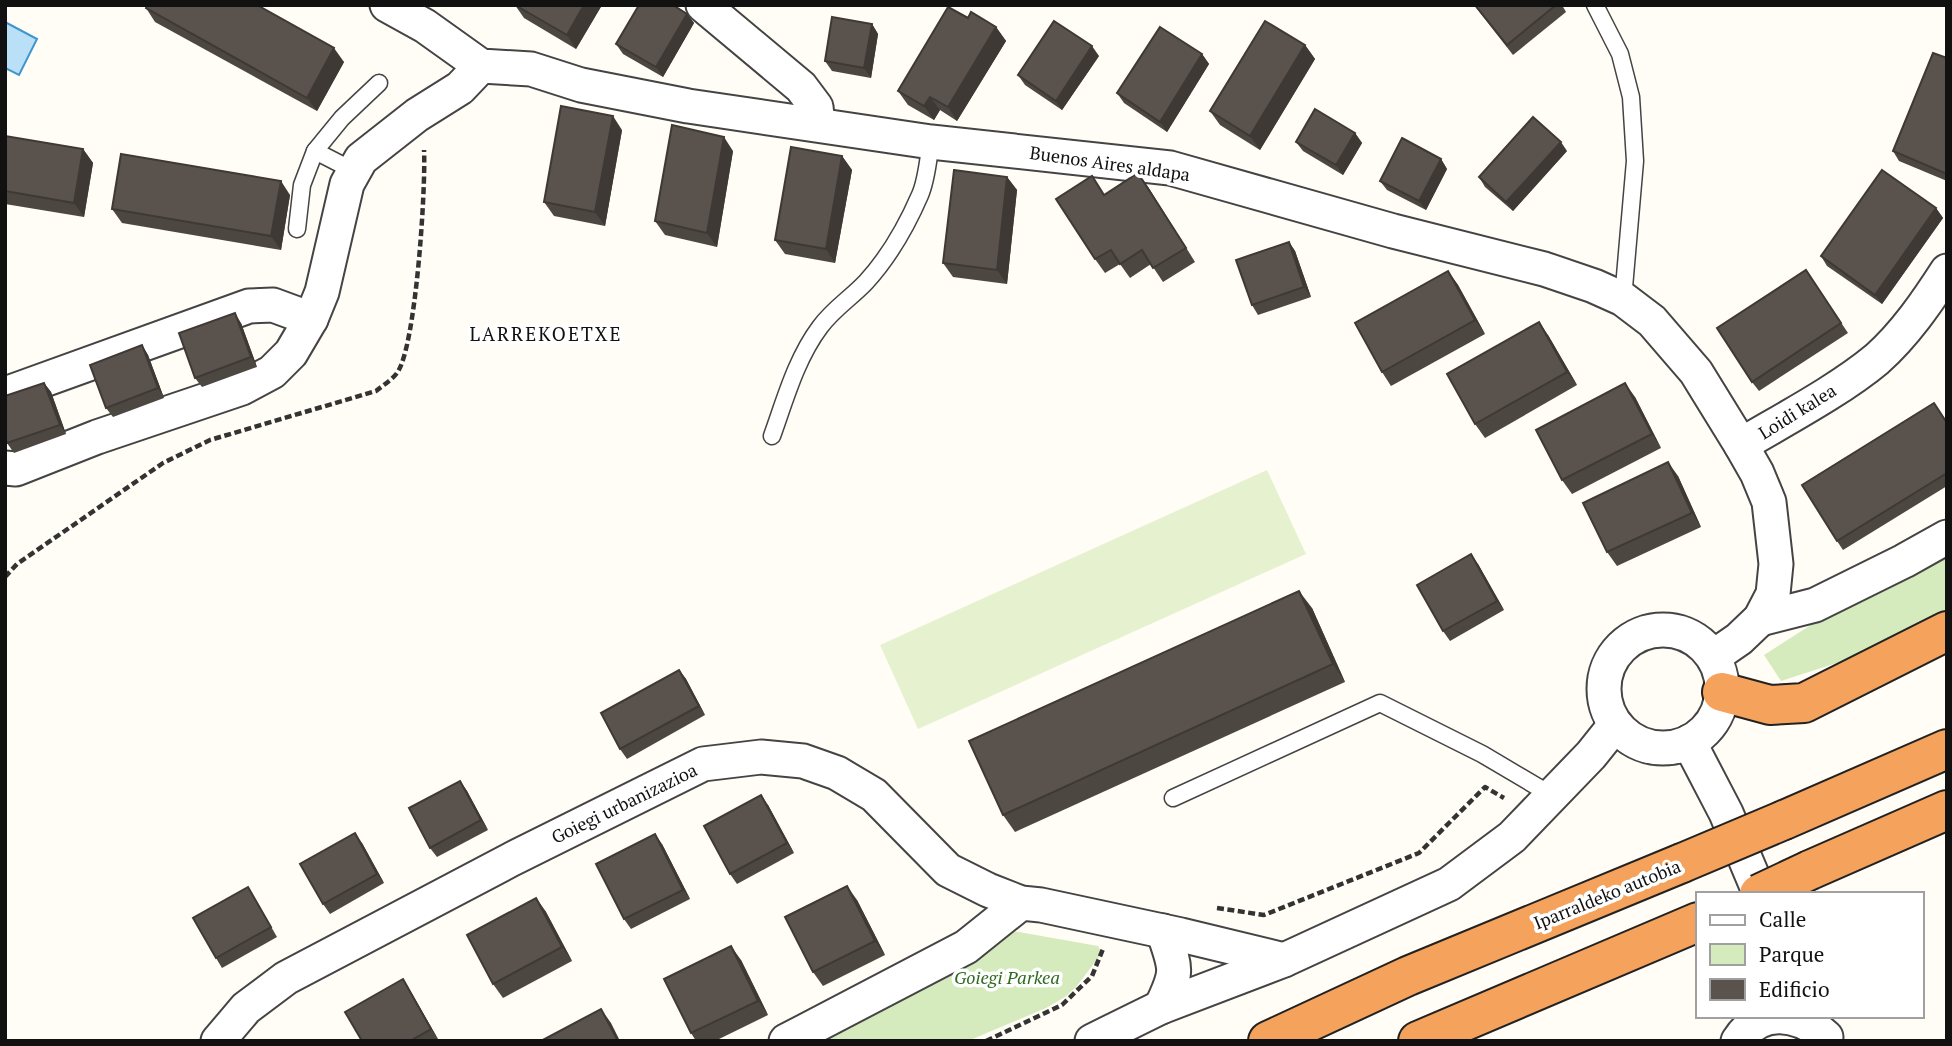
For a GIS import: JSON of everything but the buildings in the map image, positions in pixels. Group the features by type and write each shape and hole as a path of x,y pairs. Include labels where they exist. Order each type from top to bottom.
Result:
{"highway":[{"path":"1717,674 1770,705 1804,703 1947,631"},
{"name":"Iparraldeko autobia","path":"1268,1041 1408,976 1682,863 1947,749"},
{"path":"1764,892 1947,810"},
{"path":"1418,1041 1696,923"}],"street":[{"path":"5,468 16,469 97,437 242,388 272,373 291,353 311,319 322,292 347,184 361,159 386,138 460,88 481,66 425,26 387,5"},
{"path":"703,5 801,87 816,107 818,124"},
{"name":"Buenos Aires aldapa","path":"481,66 531,69 581,85 688,107 931,142 1170,168 1223,181 1393,232 1544,269 1623,299 1652,321 1696,372 1741,445"},
{"name":"Loidi kalea","path":"1717,674 1739,639 1760,619 1773,594 1776,564 1769,502 1741,445 1876,359 1900,336 1947,271"},
{"path":"5,394 249,306 274,305 311,319"},
{"name":"Loidi kalea","path":"1760,619 1815,605 1947,537"},
{"path":"1668,630 1683,633 1698,642 1717,674 1718,709 1709,725 1689,742 1658,747 1642,743 1615,724 1605,700 1604,682 1608,668 1619,649 1646,632 1668,630"},
{"path":"1092,1041 1161,1007 1284,960 1449,884 1512,837 1539,788 1591,755 1615,724"},
{"path":"1689,742 1726,813 1759,892"},
{"name":"Goiegi urbanizazioa","path":"218,1041 246,1007 286,978 512,859 702,764 761,757 803,761 837,774 874,795 948,870 1021,903 1163,931 1284,960"},
{"path":"786,1041 966,947 1021,903"},
{"path":"1161,1007 1174,980 1174,964 1163,931"},
{"path":"1752,1027 1774,1018"},
{"path":"1796,1018 1823,1031"}],"lane":[{"path":"1595,5 1620,54 1632,97 1634,161 1623,299"},
{"path":"298,229 302,185 315,151 342,118 379,83"},
{"path":"772,436 800,361 819,329 838,306 864,284 881,264 921,193 931,142"},
{"path":"315,151 354,171"},
{"path":"1173,797 1380,703 1482,754 1539,788"}],"path":[{"path":"1209,907 1264,915 1419,853 1485,787 1503,799 1539,788"},
{"path":"986,1041 1062,1005 1092,976 1106,941 1109,920"}],"green space":[{"path":"1267,470 1306,554 918,729 880,645"},
{"path":"1947,538 1947,614 1855,657 1781,681 1764,655"},
{"name":"Goiegi Parkea","path":"1013,931 1098,946 1102,953 1065,997 1046,1008 968,1041 787,1041"}],"water":[{"path":"5,22 37,39 19,75 5,68"}],"district":[{"name":"LARREKOETXE","path":"546,333"}]}
